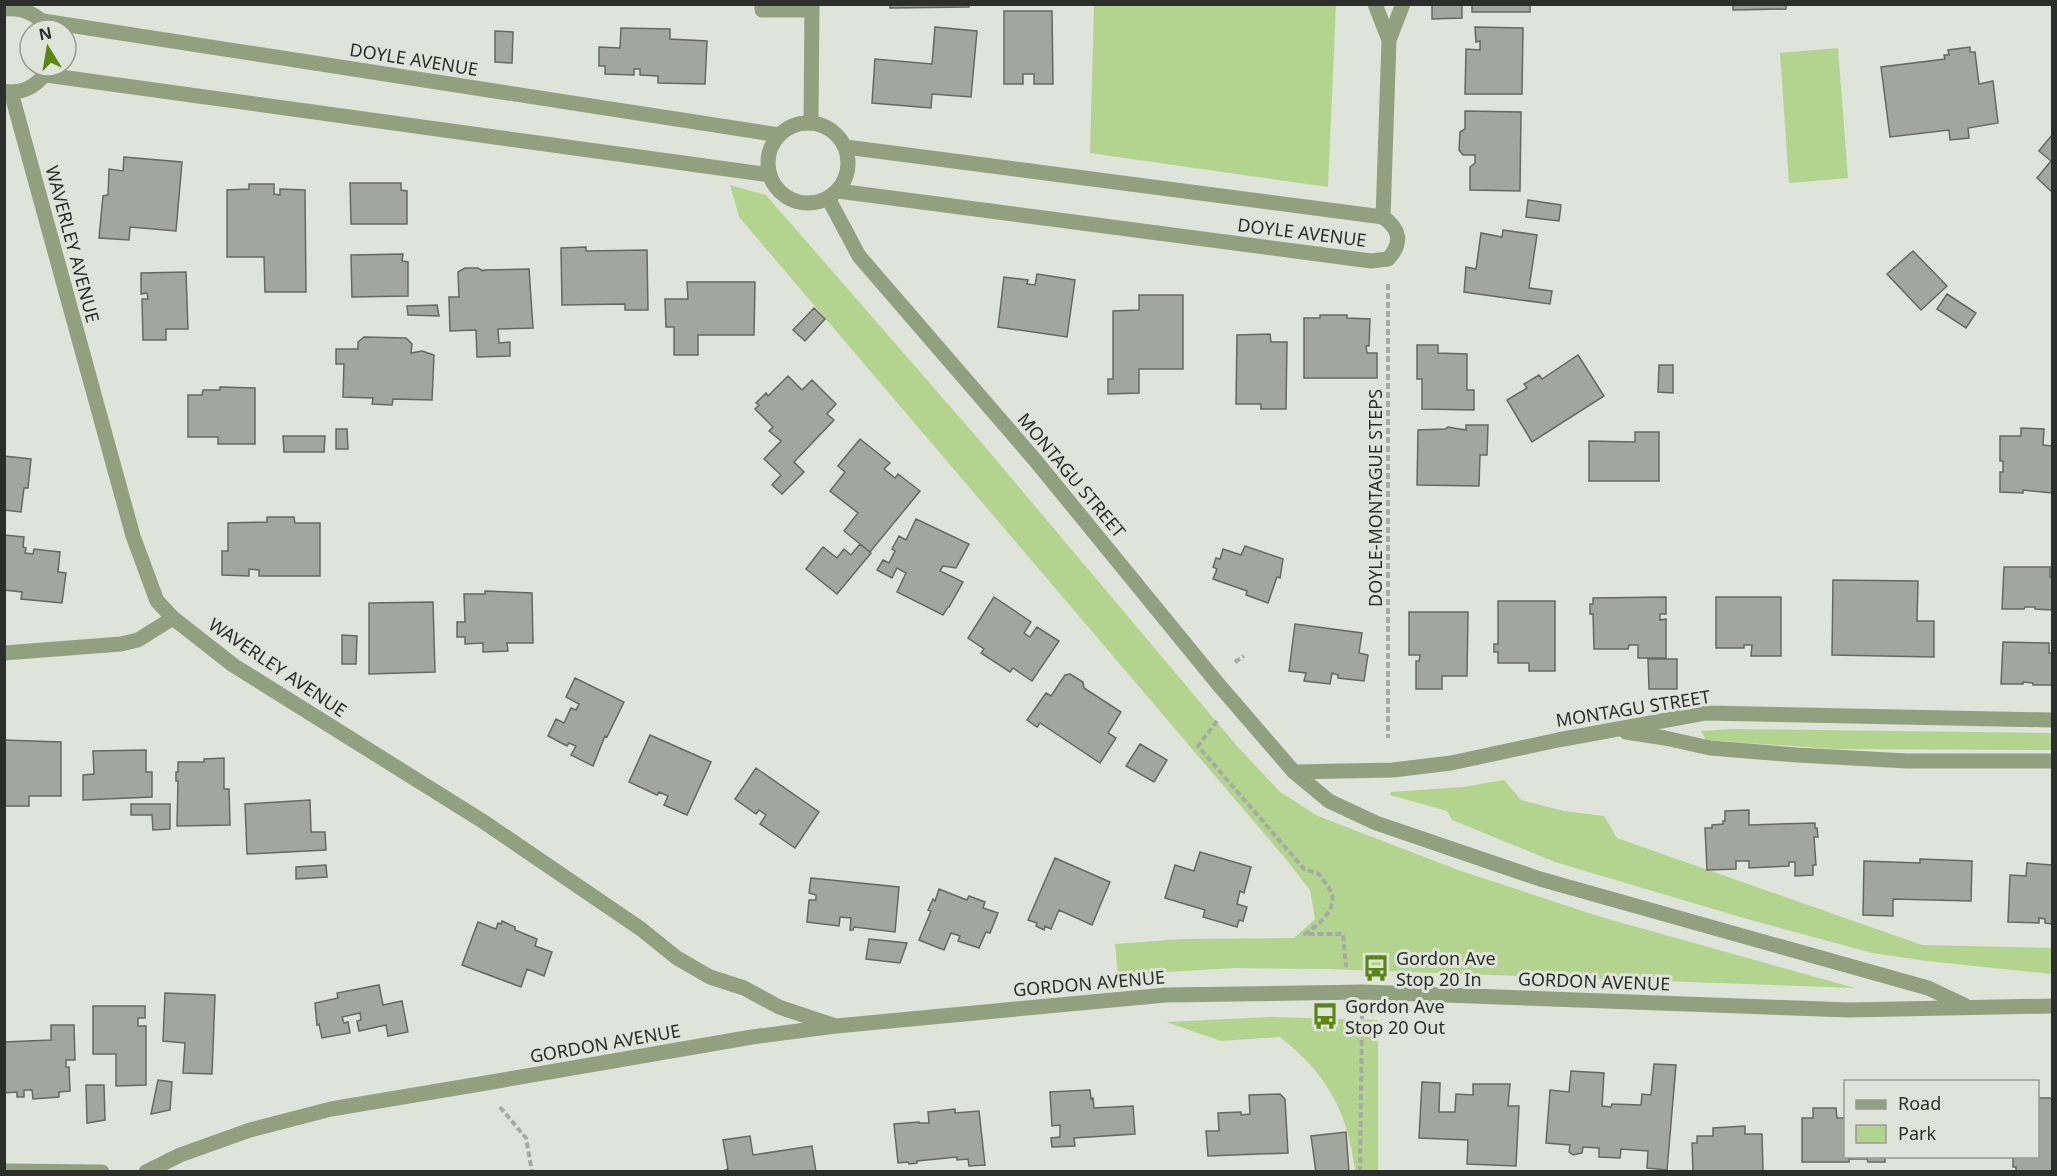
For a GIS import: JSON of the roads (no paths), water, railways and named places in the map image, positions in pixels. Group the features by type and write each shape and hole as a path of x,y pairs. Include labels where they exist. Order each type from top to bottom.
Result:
{"street":[{"path":"762,4 762,10 812,7 811,122"},
{"path":"1375,4 1389,40"},
{"path":"1383,217 1389,40 1403,4"},
{"path":"4,9 26,8"},
{"name":"DOYLE AVENUE","path":"78,31 779,135"},
{"path":"78,74 770,175"},
{"path":"8,91 30,88 40,78"},
{"name":"WAVERLEY AVENUE","path":"8,91 133,536 157,601 173,618 233,665 484,822 641,929 676,958 710,977 744,988 779,1007 836,1026"},
{"path":"811,122 832,129 840,137 849,159 848,171 833,195 817,202 805,203 793,201 783,194 775,185 768,164 769,154 779,135 788,127 811,122"},
{"name":"DOYLE AVENUE","path":"833,195 1371,261 1388,259 1395,251 1398,237 1394,225 1383,217 846,147"},
{"name":"MONTAGU STREET","path":"833,195 859,256 1035,460 1236,706 1294,772 1329,801 1376,823 1540,879 1928,988 1970,1008"},
{"path":"4,653 121,644 138,640 173,618"},
{"name":"MONTAGU STREET","path":"1294,772 1393,770 1439,764 1705,713 2052,720"},
{"path":"1614,730 1710,748 1786,754 1907,760 2052,761"},
{"name":"GORDON AVENUE","path":"146,1172 180,1155 250,1130 331,1109 480,1083 753,1037 836,1026 1166,995 1355,992 1849,1010 2052,1006"},
{"path":"4,1171 102,1172"}],"place":[{"name":"Gordon Ave Stop 20 In","path":"1376,968"},
{"name":"Gordon Ave Stop 20 Out","path":"1325,1016"}]}
